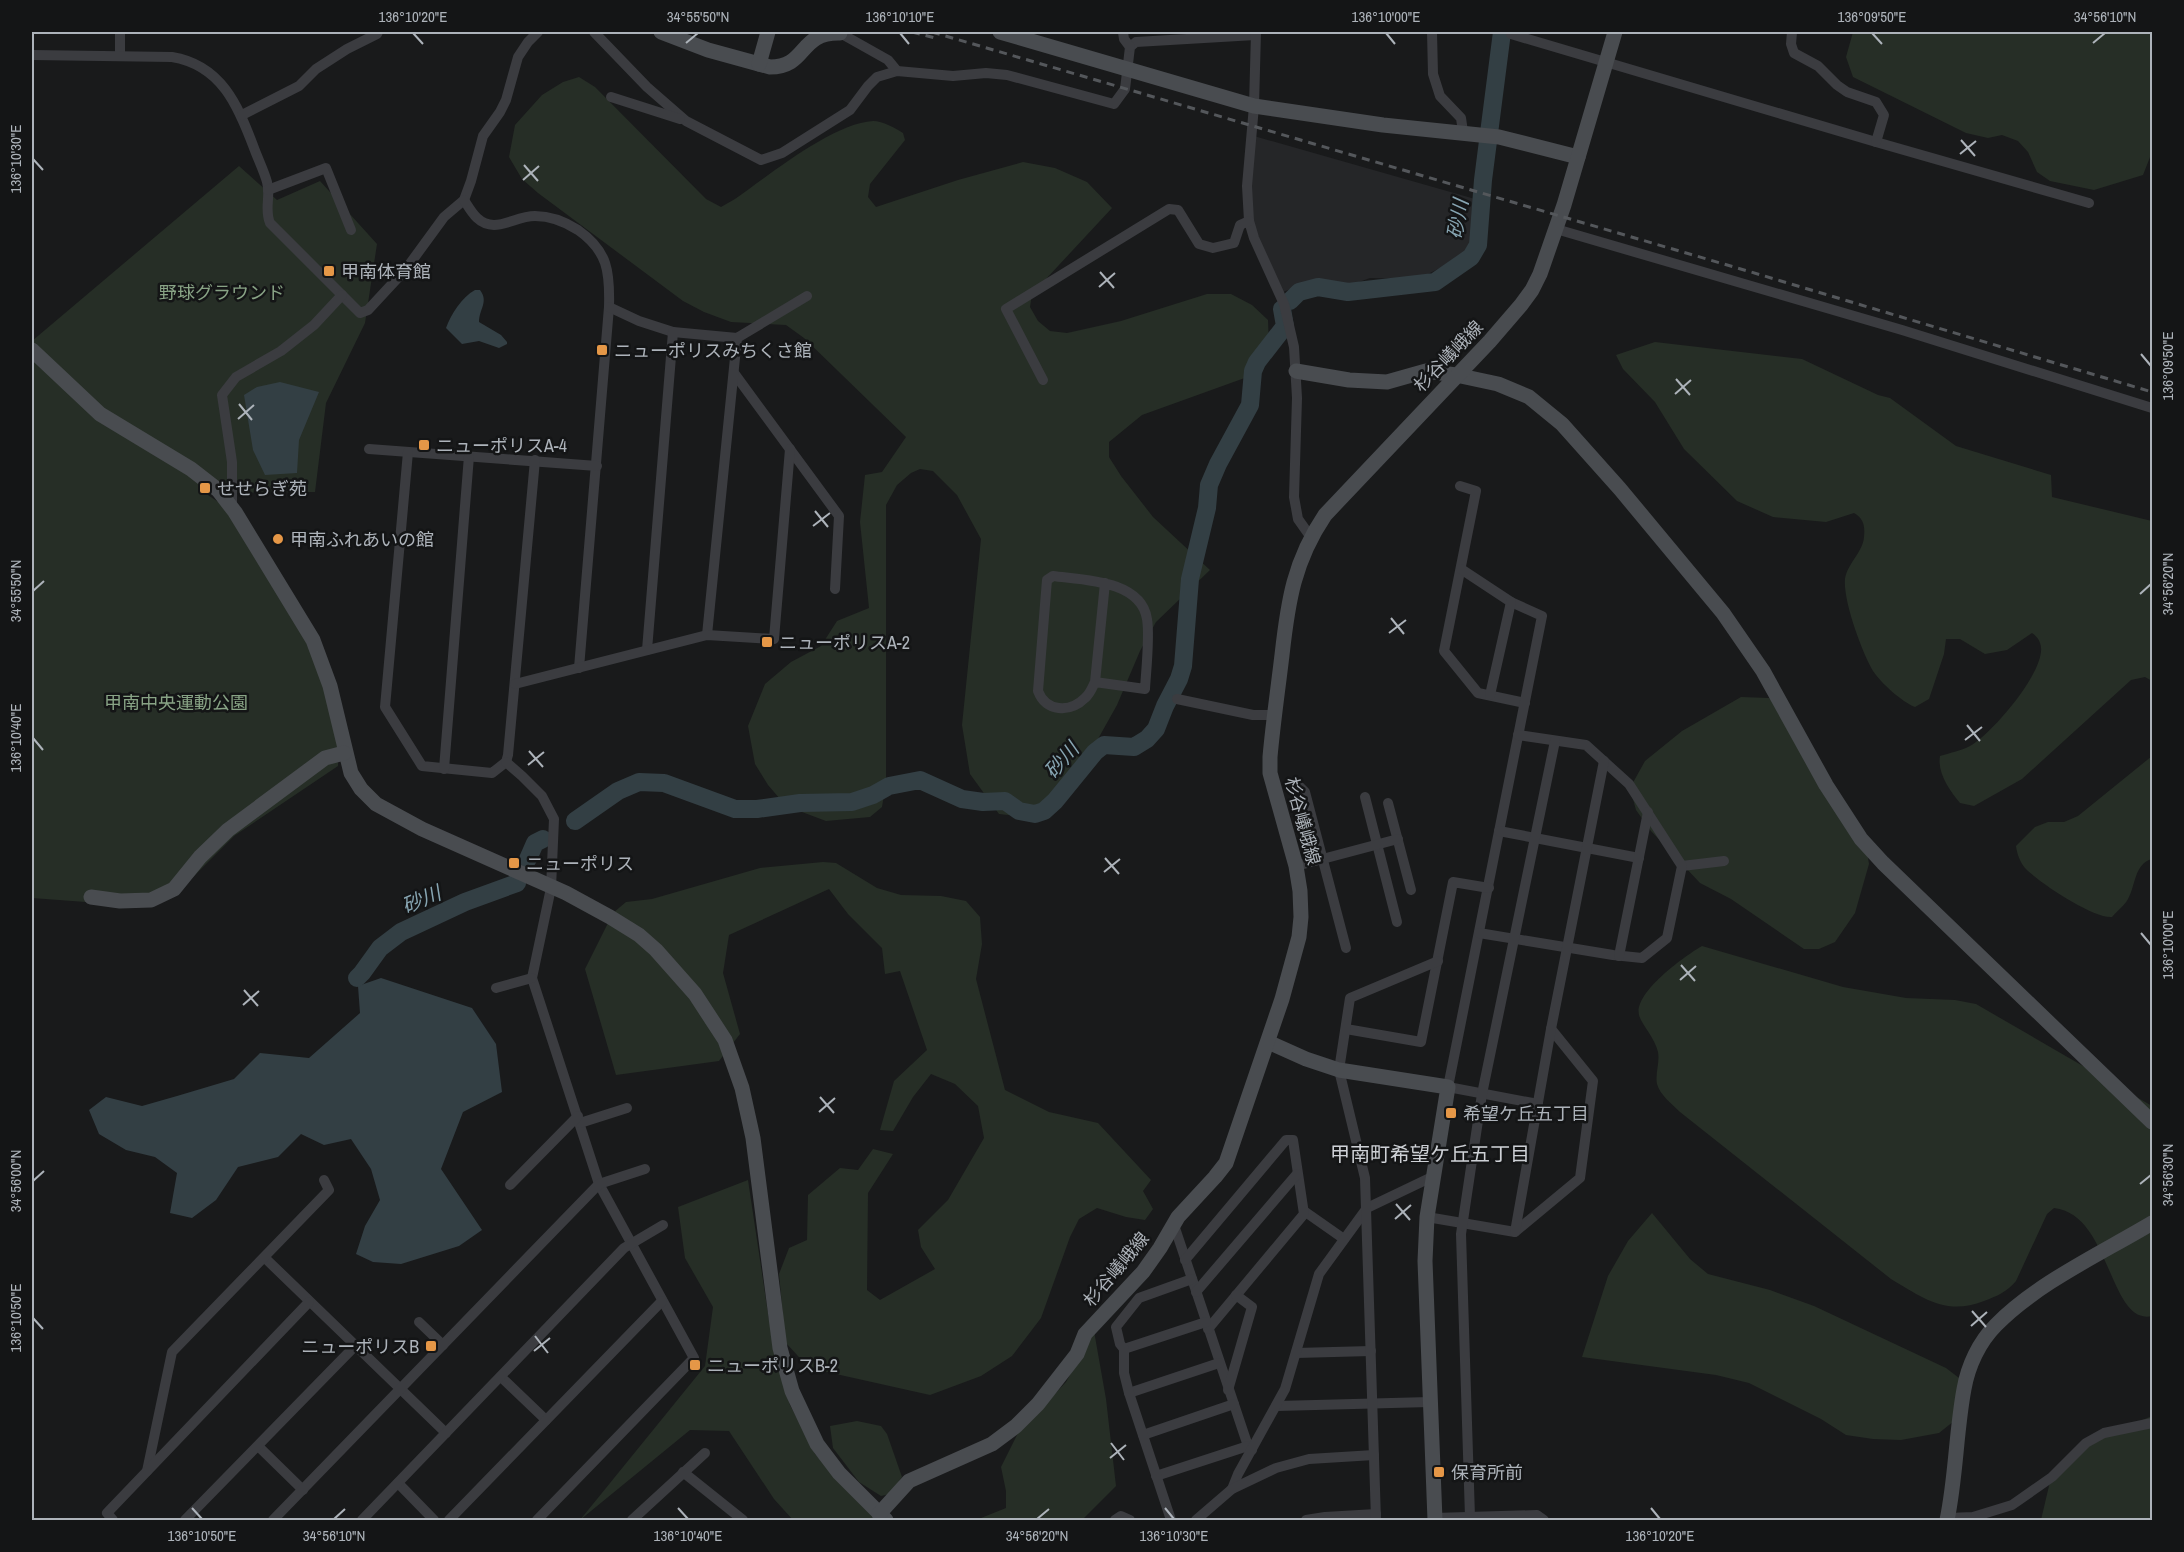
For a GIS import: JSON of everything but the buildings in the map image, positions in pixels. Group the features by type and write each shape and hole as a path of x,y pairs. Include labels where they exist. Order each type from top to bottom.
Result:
{"street":[{"path":"120,32 120,56"},
{"path":"242,115 299,86 316,69 378,32"},
{"path":"32,55 172,57 189,60 210,72 230,95 242,115 267,184 265,213 270,223 360,313 368,310 406,269 444,217 464,200 483,136 503,106 518,57 538,32"},
{"path":"594,32 647,87 686,121"},
{"path":"660,32 708,50 759,64 780,67 791,62 816,34 840,33 888,60 897,71"},
{"path":"759,64 768,32"},
{"path":"1000,32 1254,106 1372,124 1479,134 1578,157"},
{"path":"611,97 686,121 760,160 782,153 850,110 877,77 897,71 953,76 986,73 1006,75 1114,104 1125,89 1128,69 1130,47 1124,39 1123,32"},
{"path":"1432,32 1433,74 1440,96 1461,118 1463,132"},
{"path":"1511,32 1511,34 1608,63 2089,203"},
{"name":"杉谷嶬峨線","path":"883,1517 909,1481 992,1444 1024,1419 1077,1354 1085,1335 1143,1272 1178,1217 1226,1163 1268,1042 1296,955 1299,937 1300,900 1296,866 1270,773 1274,715 1293,579 1310,536 1325,515 1521,305 1540,274 1616,32"},
{"path":"1792,32 1791,44 1794,53 1818,66 1847,92 1876,102 1884,115 1876,142"},
{"path":"1130,47 1136,42 1256,33 1254,106 1247,186 1249,221 1254,238 1284,304 1294,347 1296,370 1294,497 1298,519 1310,536"},
{"path":"268,190 326,168 351,230"},
{"path":"464,200 472,214 481,222 494,225 520,217 552,217 569,224 589,238 600,250 606,264 610,282 609,307 579,668"},
{"path":"1044,380 1006,309 1169,209 1178,210 1199,244 1213,248 1234,243 1240,225 1249,221"},
{"path":"1556,229 1902,330 2152,408"},
{"path":"232,508 232,462 222,395 236,377 281,351 314,325 342,295"},
{"path":"609,307 639,321 673,332 736,338 807,296"},
{"path":"647,650 673,332"},
{"path":"707,635 736,338"},
{"path":"32,350 100,414 191,469 218,490 232,508 313,639 330,686 344,753 351,773 361,789 376,804 423,829 610,917 639,935 657,950 694,994 725,1041 742,1088 753,1138 780,1348 792,1391 817,1444 839,1473 883,1517"},
{"path":"1296,370 1349,380 1387,382 1426,371 1456,375 1498,384 1529,397 1562,424 1620,489 1722,613 1763,671 1826,785 1861,839 1883,863 2152,1122"},
{"path":"734,373 839,516 835,589"},
{"path":"369,449 597,466"},
{"path":"515,684 707,635 774,639 790,449"},
{"path":"408,452 385,707 422,766 492,773 506,762 535,460"},
{"path":"444,768 468,456"},
{"path":"1460,486 1476,490 1444,651 1478,693 1525,703"},
{"path":"1461,569 1511,602 1542,616 1449,1087 1427,1217 1425,1261 1434,1519 1537,1515 1544,1521"},
{"path":"1095,682 1145,689 1148,620 1143,608 1125,590 1105,583 1053,576 1047,580 1038,691 1045,703 1060,709 1076,706 1084,700 1095,682 1105,583"},
{"path":"1490,695 1511,602"},
{"path":"1177,699 1252,716 1274,715"},
{"path":"1479,933 1642,958 1667,938 1682,866 1629,784 1586,746 1518,735"},
{"path":"1470,1517 1461,1234 1482,1094 1555,741"},
{"path":"91,897 120,901 151,900 174,889 200,857 228,830 325,758 344,753"},
{"path":"1515,1232 1551,1029 1604,761"},
{"path":"506,762 542,796 554,819 551,888 532,978 599,1184 694,1358 537,1521"},
{"path":"1299,786 1305,792 1346,948"},
{"path":"1365,797 1397,922"},
{"path":"1388,804 1412,890"},
{"path":"1620,956 1648,812"},
{"path":"1499,831 1639,858"},
{"path":"1296,866 1398,839"},
{"path":"1682,866 1724,861"},
{"path":"1346,1029 1421,1042 1453,882 1489,888"},
{"path":"1306,1521 1325,1517 1376,1517 1365,1178 1339,1070 1350,998 1438,960"},
{"path":"496,988 532,978"},
{"path":"1515,1232 1580,1178 1593,1081 1551,1029"},
{"path":"1268,1042 1306,1059 1339,1070 1538,1104"},
{"path":"510,1185 579,1119 627,1108"},
{"path":"1124,1349 1207,1325 1236,1295 1304,1214 1293,1140 1286,1140 1185,1260"},
{"path":"273,1521 599,1184 645,1169"},
{"path":"1196,1292 1297,1174"},
{"path":"1232,1489 1250,1448 1285,1389 1314,1284 1319,1274 1367,1208 1434,1176"},
{"path":"147,1471 172,1352 329,1190 324,1180"},
{"path":"1304,1210 1344,1239"},
{"path":"1427,1217 1515,1232"},
{"path":"2152,1223 2046,1286 2015,1307 1994,1326 1975,1355 1964,1388 1947,1519 1973,1517 2012,1505 2052,1477 2086,1443 2104,1433 2152,1423"},
{"path":"362,1521 631,1242 663,1225"},
{"path":"1173,1226 1250,1448"},
{"path":"265,1258 446,1433"},
{"path":"1171,1521 1129,1393 1124,1373 1124,1349 1120,1344 1116,1327 1139,1298 1192,1279"},
{"path":"1228,1390 1252,1307 1236,1295"},
{"path":"449,1521 662,1301"},
{"path":"113,1521 107,1513 309,1302"},
{"path":"420,1322 443,1345"},
{"path":"185,1521 356,1346"},
{"path":"1296,1353 1371,1351"},
{"path":"1129,1393 1219,1363"},
{"path":"501,1377 546,1420"},
{"path":"1277,1406 1430,1402"},
{"path":"1143,1435 1234,1404"},
{"path":"258,1446 303,1490"},
{"path":"1156,1476 1250,1448"},
{"path":"639,1518 683,1472 705,1453"},
{"path":"1196,1521 1232,1489 1276,1468 1296,1462 1374,1455"},
{"path":"683,1472 743,1521"},
{"path":"398,1483 434,1521"},
{"path":"1115,1521 1120,1516 1130,1521"}],"shaded area":[{"path":"1254,136 1475,199 1472,243 1462,257 1418,279 1370,278 1348,286 1313,280 1283,292 1256,234 1249,201"},
{"path":"475,290 480,290 484,298 479,322 501,335 507,342 499,348 479,341 462,344 446,328 457,306"},
{"path":"280,382 319,392 299,440 297,473 265,475 253,450 244,395 257,387"},
{"path":"381,978 472,1008 496,1044 502,1092 463,1112 441,1169 482,1230 459,1246 401,1264 373,1262 356,1254 365,1226 380,1200 371,1169 351,1139 324,1145 301,1134 278,1157 238,1167 216,1200 192,1218 170,1213 177,1173 155,1157 126,1150 99,1134 89,1110 106,1097 142,1106 234,1079 260,1053 309,1058 360,1013 358,986"}],"green space":[{"path":"1853,32 2152,32 2152,152 2143,175 2094,190 2050,181 2037,172 2028,152 2018,141 2002,135 1988,138 1966,133 1853,77 1846,57"},
{"path":"579,77 595,87 706,199 721,207 820,140 857,124 873,121 885,123 900,131 905,140 870,184 868,197 876,207 958,180 1023,162 1055,168 1087,182 1112,208 1032,294 1030,307 1038,321 1050,331 1067,333 1121,321 1207,294 1231,294 1252,305 1268,320 1269,346 1265,365 1253,375 1142,415 1109,442 1109,457 1153,517 1210,570 1156,622 1140,651 1117,705 1075,780 1044,805 1017,816 999,814 970,774 962,725 981,539 957,495 933,471 920,469 911,473 897,485 886,505 886,783 882,807 870,817 826,821 786,806 768,785 755,764 748,726 765,684 791,662 821,646 837,621 869,608 860,522 865,475 882,472 906,437 804,338 786,325 731,322 683,301 522,179 509,157 515,125 542,95 563,82"},
{"name":"甲南中央運動公園","path":"239,166 277,200 320,181 377,244 365,323 326,403 315,492 205,493 224,506 300,629 328,695 335,730 338,766 234,836 184,886 99,903 32,898 32,341"},
{"path":"1655,342 1802,359 1878,395 1890,398 1956,446 2051,475 2052,497 2152,521 2152,681 2145,677 2131,680 2022,779 1974,806 1960,803 1942,775 1940,756 1970,746 2004,715 2028,683 2036,668 2041,654 2038,639 2032,633 2007,650 1985,654 1960,639 1946,639 1944,654 1929,699 1915,707 1898,697 1873,671 1859,639 1847,600 1845,579 1863,542 1862,520 1854,513 1826,522 1773,517 1737,501 1684,449 1655,402 1623,369 1616,355"},
{"path":"1741,697 1769,698 1790,713 1866,845 1869,864 1855,913 1835,942 1819,949 1804,949 1731,899 1700,883 1651,831 1636,810 1630,788 1645,761 1682,731"},
{"path":"2152,756 2152,859 2142,865 2128,899 2112,917 2080,906 2053,890 2025,868 2016,846 2035,827 2048,822 2064,822 2078,816"},
{"path":"823,862 836,863 877,888 901,895 941,896 966,901 980,917 982,944 976,979 1005,1090 1049,1112 1098,1123 1151,1180 1143,1191 1153,1209 1145,1220 1097,1208 1079,1219 1070,1237 1041,1318 1012,1356 981,1376 930,1395 809,1368 786,1343 772,1340 790,1405 815,1454 880,1520 793,1520 774,1499 729,1431 690,1430 580,1520 705,1366 713,1307 685,1258 678,1207 748,1180 769,1320 783,1316 779,1274 789,1248 807,1240 808,1195 840,1168 858,1170 873,1149 893,1154 868,1193 867,1290 880,1300 935,1269 921,1247 918,1230 948,1200 984,1138 978,1106 955,1084 931,1074 913,1097 893,1131 880,1130 894,1081 927,1050 900,971 885,974 882,948 848,914 829,889 729,935 723,973 740,1034 719,1061 616,1075 585,969 613,913 626,902 652,899 760,868"},
{"path":"1702,946 1843,987 1906,998 1955,1000 1976,1004 2152,1106 2152,1316 2138,1314 2127,1304 2117,1288 2099,1247 2087,1229 2073,1215 2054,1208 2047,1214 2013,1285 1997,1295 1970,1305 1958,1307 1935,1303 1891,1279 1680,1112 1661,1092 1657,1084 1658,1052 1640,1019 1640,1006 1644,996 1662,976"},
{"path":"1652,1213 1690,1259 1708,1274 1770,1290 1814,1306 1946,1368 1963,1381 1954,1421 1939,1433 1901,1440 1846,1435 1821,1419 1749,1383 1716,1375 1582,1357 1608,1276 1628,1241"},
{"path":"1094,1331 1106,1399 1116,1486 1082,1520 976,1520 1006,1508 1006,1491 1001,1467 1018,1433 1066,1382"},
{"path":"2152,1416 2152,1520 2041,1520 2052,1473 2079,1452 2116,1431"},
{"path":"857,1421 881,1426 887,1434 902,1477 890,1494 881,1496 859,1482 833,1448 830,1426"}],"waterway":[{"name":"砂川","path":"1290,301 1299,292 1318,287 1348,292 1435,282 1471,257 1478,245 1483,180 1502,32"},
{"name":"砂川","path":"575,821 618,791 639,782 664,783 735,809 757,809 800,803 852,802 873,795 889,786 920,780 962,799 983,802 1005,801 1019,811 1035,814 1044,811 1055,801 1095,752 1104,745 1134,747 1147,739 1156,729 1183,666 1190,579 1207,508 1209,485 1250,405 1253,371 1257,362 1285,326 1282,309"},
{"name":"砂川","path":"528,859 535,843 543,839"},
{"name":"砂川","path":"357,978 380,948 401,932 465,902 517,883"}],"railway":[{"path":"912,32 939,39"},
{"path":"932,32 2152,392"}],"place":[{"name":"甲南体育館","path":"329,271"},
{"name":"ニューポリスみちくさ館","path":"602,350"},
{"name":"ニューポリスA-4","path":"424,445"},
{"name":"せせらぎ苑","path":"205,488"},
{"name":"甲南ふれあいの館","path":"278,539"},
{"name":"ニューポリスA-2","path":"767,642"},
{"name":"ニューポリス","path":"514,863"},
{"name":"希望ケ丘五丁目","path":"1451,1113"},
{"name":"ニューポリスB","path":"431,1346"},
{"name":"ニューポリスB-2","path":"695,1365"},
{"name":"保育所前","path":"1439,1472"}],"district":[{"name":"甲南町希望ケ丘五丁目","path":"1430,1153"}],"park label":[{"name":"野球グラウンド","path":"222,292"}]}
